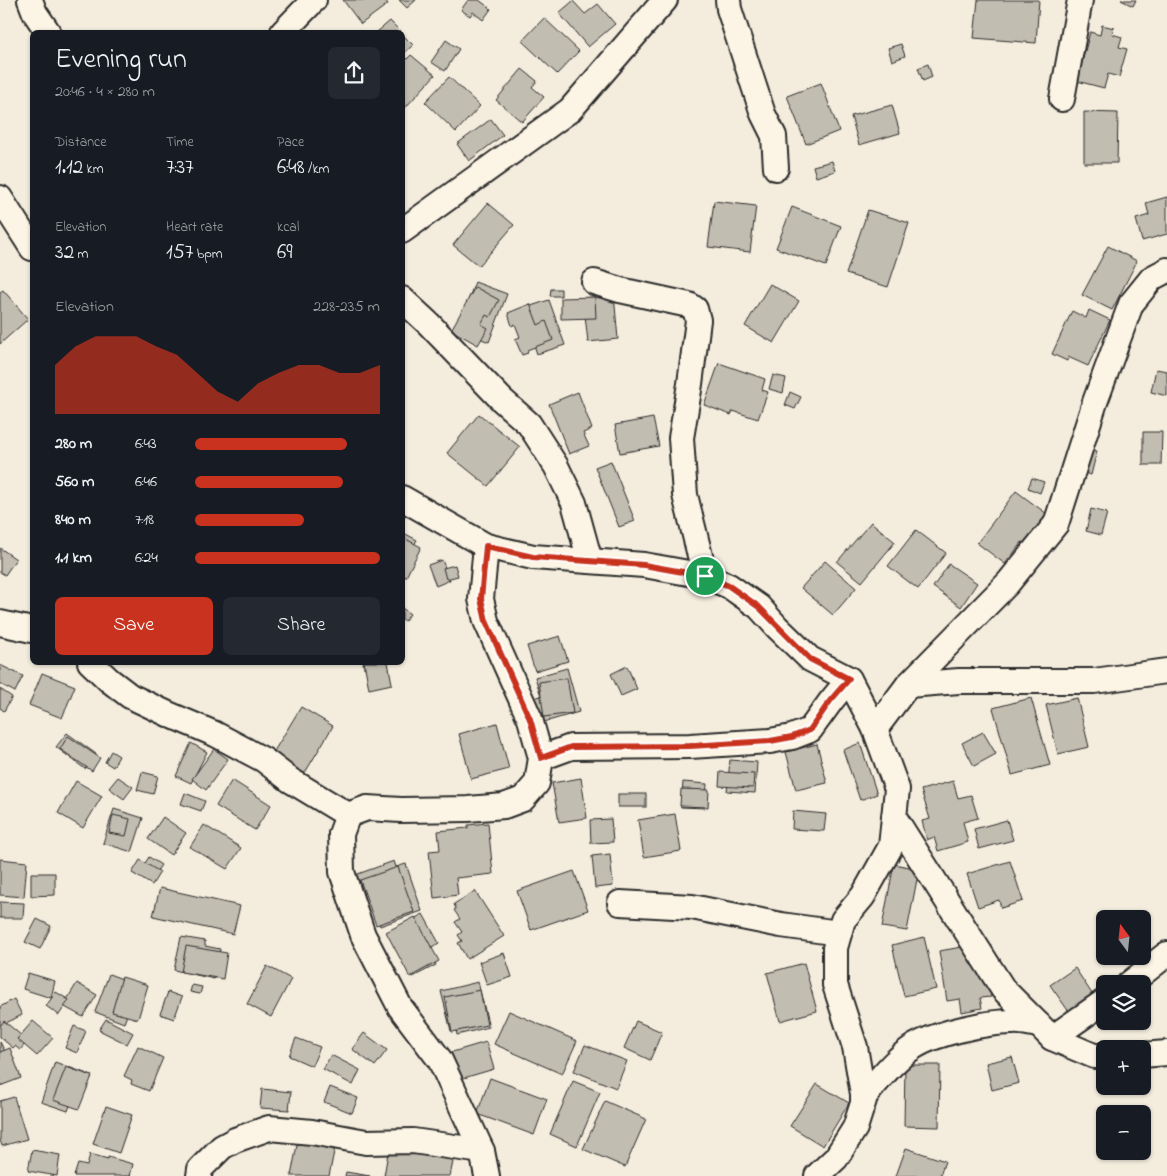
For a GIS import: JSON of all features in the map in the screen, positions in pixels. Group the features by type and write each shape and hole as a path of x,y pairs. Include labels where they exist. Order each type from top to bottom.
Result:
{"street":[{"path":"30,0 47,30"},
{"path":"285,30 314,0"},
{"path":"405,229 570,110 665,0"},
{"path":"728,0 729,10 748,71 774,136 776,168"},
{"path":"1062,99 1080,0"},
{"path":"0,198 30,245"},
{"path":"875,729 908,685 1008,584 1056,524 1095,402 1132,304 1152,278 1167,270"},
{"path":"594,282 620,290 672,300 689,305 695,309 698,320 681,438 686,495 705,576"},
{"path":"405,302 502,400 529,424 556,466 574,503 590,562"},
{"path":"405,500 486,546 533,557 644,565 705,576 729,586 759,607 810,659 849,679 875,729 897,790 891,846 863,896 843,920 835,948 835,985 855,1047 863,1098 855,1128 836,1158 817,1176"},
{"path":"486,546 481,599 486,621 530,719 541,758 537,783 523,799 504,806 468,810 367,808 348,815 341,834 342,872 363,935 400,1007 440,1060 482,1151 487,1176"},
{"path":"0,623 30,630"},
{"path":"93,665 130,696 215,734 264,760 290,780 348,815"},
{"path":"908,685 959,681 1094,681 1167,671"},
{"path":"541,758 571,747 690,746 770,741 792,737 810,730 830,701 849,679"},
{"path":"894,817 1003,989 1045,1032"},
{"path":"620,903 692,907 743,918 839,933"},
{"path":"1141,975 1167,954"},
{"path":"1045,1032 1096,1006"},
{"path":"863,1098 884,1073 916,1046 934,1038 982,1025 1013,1022 1045,1032 1096,1056"},
{"path":"1151,1054 1167,1053"},
{"path":"198,1176 200,1169 222,1147 235,1140 269,1128 312,1132 366,1142 413,1141 482,1151"}],"building":[{"path":"343,0 385,0 388,4 361,24"},
{"path":"399,0 416,0 407,8"},
{"path":"468,0 479,0 491,9 483,20 473,12 470,16 461,10"},
{"path":"978,0 1039,0 1036,43 974,38"},
{"path":"1121,0 1136,0 1133,6"},
{"path":"573,1 585,14 598,4 615,24 588,47 559,13"},
{"path":"544,18 579,51 557,74 522,41"},
{"path":"390,21 399,30 379,30"},
{"path":"1102,25 1114,28 1112,34 1122,37 1119,47 1127,49 1119,77 1108,74 1104,88 1077,81 1090,32 1100,35"},
{"path":"405,37 413,45 405,52"},
{"path":"446,40 459,49 445,71 431,62"},
{"path":"901,44 905,56 892,61 888,48"},
{"path":"411,55 435,75 405,108 405,61"},
{"path":"928,64 932,77 923,81 918,68"},
{"path":"522,69 537,81 532,87 544,97 522,122 496,100"},
{"path":"449,77 480,106 456,132 425,102"},
{"path":"821,83 839,131 806,144 787,96"},
{"path":"892,105 900,133 859,145 851,116"},
{"path":"1084,112 1118,113 1117,163 1084,163"},
{"path":"491,119 503,135 469,161 457,144"},
{"path":"832,161 835,171 816,177 813,166"},
{"path":"1167,197 1167,234 1142,241 1136,219 1149,215 1146,203"},
{"path":"714,201 756,206 750,252 708,247"},
{"path":"488,203 514,225 479,266 453,245"},
{"path":"792,207 841,226 826,266 776,248"},
{"path":"868,210 909,223 888,287 846,274"},
{"path":"1108,246 1137,261 1112,310 1082,295"},
{"path":"475,282 507,294 489,342 457,329"},
{"path":"770,284 799,301 774,343 745,326"},
{"path":"475,287 499,300 490,317 486,315 481,324 488,328 478,345 451,330"},
{"path":"551,289 561,289 561,296 550,296"},
{"path":"3,290 28,319 0,344 0,292"},
{"path":"614,295 618,339 588,342 583,298"},
{"path":"595,297 596,318 561,319 561,298"},
{"path":"549,300 565,345 537,354 522,309"},
{"path":"530,304 538,325 546,321 553,340 527,350 528,353 522,355 515,339 520,337 515,324 512,326 508,313"},
{"path":"1089,310 1110,320 1088,366 1068,357 1067,361 1052,354 1072,311 1086,318"},
{"path":"719,363 765,379 762,390 768,392 758,419 733,411 731,415 704,405"},
{"path":"1156,369 1167,371 1167,396 1151,392"},
{"path":"773,375 786,378 783,393 769,389"},
{"path":"578,392 592,429 583,433 589,446 569,454 549,404"},
{"path":"790,392 801,397 795,409 785,405"},
{"path":"479,414 520,447 488,486 447,453"},
{"path":"653,418 659,446 620,453 615,425"},
{"path":"1143,432 1162,432 1161,465 1143,465"},
{"path":"1084,448 1097,451 1091,475 1078,471"},
{"path":"611,461 635,521 619,527 595,467"},
{"path":"1032,478 1044,482 1040,493 1028,488"},
{"path":"1016,491 1047,514 1024,544 1022,542 1005,564 977,543"},
{"path":"1091,509 1107,513 1101,535 1086,531"},
{"path":"871,522 895,542 862,582 837,562"},
{"path":"916,530 946,553 918,589 888,566"},
{"path":"405,534 417,540 405,560"},
{"path":"405,539 421,547 405,576"},
{"path":"0,548 16,559 5,575 0,572"},
{"path":"442,560 450,580 436,586 428,565"},
{"path":"825,561 856,588 833,615 801,588"},
{"path":"949,564 977,583 961,607 933,587"},
{"path":"455,565 458,576 446,579 443,568"},
{"path":"405,610 410,614 405,621"},
{"path":"560,636 568,661 535,671 527,646"},
{"path":"0,665 23,676 15,692 0,684"},
{"path":"365,665 389,665 392,684 369,689"},
{"path":"627,666 637,689 621,696 611,674"},
{"path":"567,668 579,712 541,723 534,698 541,696 535,677"},
{"path":"42,673 75,686 62,718 29,705"},
{"path":"567,678 573,713 544,717 539,682"},
{"path":"0,689 12,697 4,711 0,708"},
{"path":"1031,698 1050,765 1012,775 993,708"},
{"path":"1077,698 1089,747 1058,754 1046,705"},
{"path":"301,707 333,726 300,781 268,761"},
{"path":"497,723 509,769 471,779 459,734"},
{"path":"983,732 996,754 974,766 962,743"},
{"path":"67,733 96,754 85,769 56,747"},
{"path":"68,736 100,758 92,771 60,749"},
{"path":"191,743 207,752 191,783 176,776"},
{"path":"860,743 877,794 860,800 843,750"},
{"path":"817,744 827,783 796,790 786,752"},
{"path":"214,749 228,759 206,790 192,779"},
{"path":"111,751 119,756 113,767 105,762"},
{"path":"730,760 757,762 755,793 727,791"},
{"path":"142,772 158,776 153,794 137,790"},
{"path":"720,772 754,774 753,788 719,786"},
{"path":"118,777 133,787 124,799 109,788"},
{"path":"581,778 587,818 559,822 552,783"},
{"path":"232,780 271,805 255,830 216,806"},
{"path":"76,781 102,796 83,828 58,813"},
{"path":"953,781 958,798 971,795 978,818 963,822 968,842 938,851 934,837 927,840 922,821 930,819 921,790"},
{"path":"683,782 707,784 705,808 681,807"},
{"path":"681,789 709,790 708,807 680,806"},
{"path":"185,793 205,801 201,811 181,804"},
{"path":"618,794 646,794 646,807 618,807"},
{"path":"114,809 143,818 132,852 103,843"},
{"path":"793,811 826,814 824,831 792,829"},
{"path":"675,814 681,851 644,857 638,820"},
{"path":"113,815 130,819 126,836 109,833"},
{"path":"163,817 186,833 171,855 148,839"},
{"path":"611,819 613,842 591,843 590,820"},
{"path":"1007,820 1013,840 979,849 974,829"},
{"path":"488,823 493,874 456,878 458,895 434,898 429,851 440,850 438,831 468,828 468,825"},
{"path":"204,825 241,848 227,869 190,847"},
{"path":"610,854 613,886 595,888 592,856"},
{"path":"149,857 161,865 152,878 140,871"},
{"path":"0,859 27,862 24,897 0,895"},
{"path":"140,860 160,872 152,885 132,873"},
{"path":"394,861 396,867 406,864 422,911 380,926 368,892 361,894 355,875"},
{"path":"1010,861 1023,901 1001,908 999,900 978,907 967,874"},
{"path":"894,864 919,869 907,931 882,927"},
{"path":"398,867 414,912 376,925 360,880"},
{"path":"574,871 588,910 531,930 517,891"},
{"path":"31,873 55,873 55,895 31,896"},
{"path":"160,888 240,906 233,934 153,916"},
{"path":"475,891 504,936 467,959 458,943 462,941 458,935 462,932 455,922 460,919 454,910 456,909 454,904"},
{"path":"0,902 24,903 23,918 0,918"},
{"path":"423,914 439,943 428,949 436,965 413,977 397,947 403,944 395,929"},
{"path":"415,917 439,961 410,977 386,932"},
{"path":"37,919 51,926 40,949 25,942"},
{"path":"181,937 205,941 205,946 220,949 214,979 174,970"},
{"path":"924,937 936,989 904,996 892,945"},
{"path":"186,946 227,953 223,979 181,972"},
{"path":"968,946 971,965 985,963 991,997 980,998 982,1008 962,1012 960,999 947,1001 939,951"},
{"path":"504,953 512,977 487,985 479,962"},
{"path":"804,963 817,1011 780,1021 767,973"},
{"path":"267,966 291,979 271,1017 247,1004"},
{"path":"1075,968 1096,1000 1072,1016 1050,985"},
{"path":"28,973 55,981 51,998 23,989"},
{"path":"109,974 138,985 124,1023 95,1012"},
{"path":"122,977 148,985 138,1019 112,1012"},
{"path":"478,982 489,1027 457,1035 456,1030 451,1031 441,991"},
{"path":"77,983 97,995 83,1017 63,1006"},
{"path":"192,985 202,987 200,994 190,992"},
{"path":"480,990 487,1025 452,1032 445,997"},
{"path":"56,992 69,1000 59,1015 46,1006"},
{"path":"168,992 182,997 174,1019 160,1014"},
{"path":"14,999 22,1015 0,1026 0,1007"},
{"path":"509,1011 577,1041 562,1074 494,1044"},
{"path":"106,1019 133,1033 127,1044 99,1030"},
{"path":"4,1021 28,1041 20,1050 15,1046 13,1048 0,1037 0,1026"},
{"path":"33,1021 53,1038 37,1056 17,1039"},
{"path":"636,1021 662,1032 650,1060 624,1048"},
{"path":"74,1026 86,1031 77,1053 65,1048"},
{"path":"364,1033 387,1050 375,1066 352,1049"},
{"path":"296,1038 320,1047 312,1066 289,1056"},
{"path":"0,1042 15,1070 0,1078"},
{"path":"486,1042 494,1069 457,1080 449,1053"},
{"path":"585,1045 627,1061 616,1088 574,1071"},
{"path":"138,1046 163,1058 149,1091 131,1084 132,1080 124,1076"},
{"path":"10,1048 21,1078 0,1086 0,1052"},
{"path":"331,1055 360,1070 353,1085 323,1069"},
{"path":"1012,1057 1019,1083 992,1090 986,1063"},
{"path":"55,1062 90,1075 84,1093 75,1091 68,1111 41,1102"},
{"path":"905,1065 940,1065 939,1127 904,1126"},
{"path":"66,1067 92,1076 79,1109 53,1100"},
{"path":"490,1078 547,1099 534,1135 477,1114"},
{"path":"573,1081 600,1092 577,1146 550,1134"},
{"path":"817,1084 849,1103 823,1146 790,1126"},
{"path":"330,1087 358,1098 352,1113 324,1102"},
{"path":"262,1089 291,1092 289,1110 260,1108"},
{"path":"14,1097 27,1139 2,1146 0,1140 0,1101"},
{"path":"605,1101 646,1119 625,1167 583,1149"},
{"path":"106,1106 132,1115 119,1153 93,1144"},
{"path":"299,1135 336,1142 329,1176 291,1176"},
{"path":"389,1147 454,1157 450,1176 384,1176"},
{"path":"906,1148 945,1161 940,1176 896,1176"},
{"path":"32,1150 60,1155 57,1176 28,1171"},
{"path":"90,1154 133,1164 130,1176 74,1176 78,1164 87,1166"},
{"path":"346,1172 370,1176 345,1176"}],"route":[{"path":"486,546 533,557 644,565 705,576 729,586 759,607 810,659 849,679 830,701 810,730 792,737 770,741 690,746 571,747 541,758 530,719 486,621 481,599 486,546"}]}
